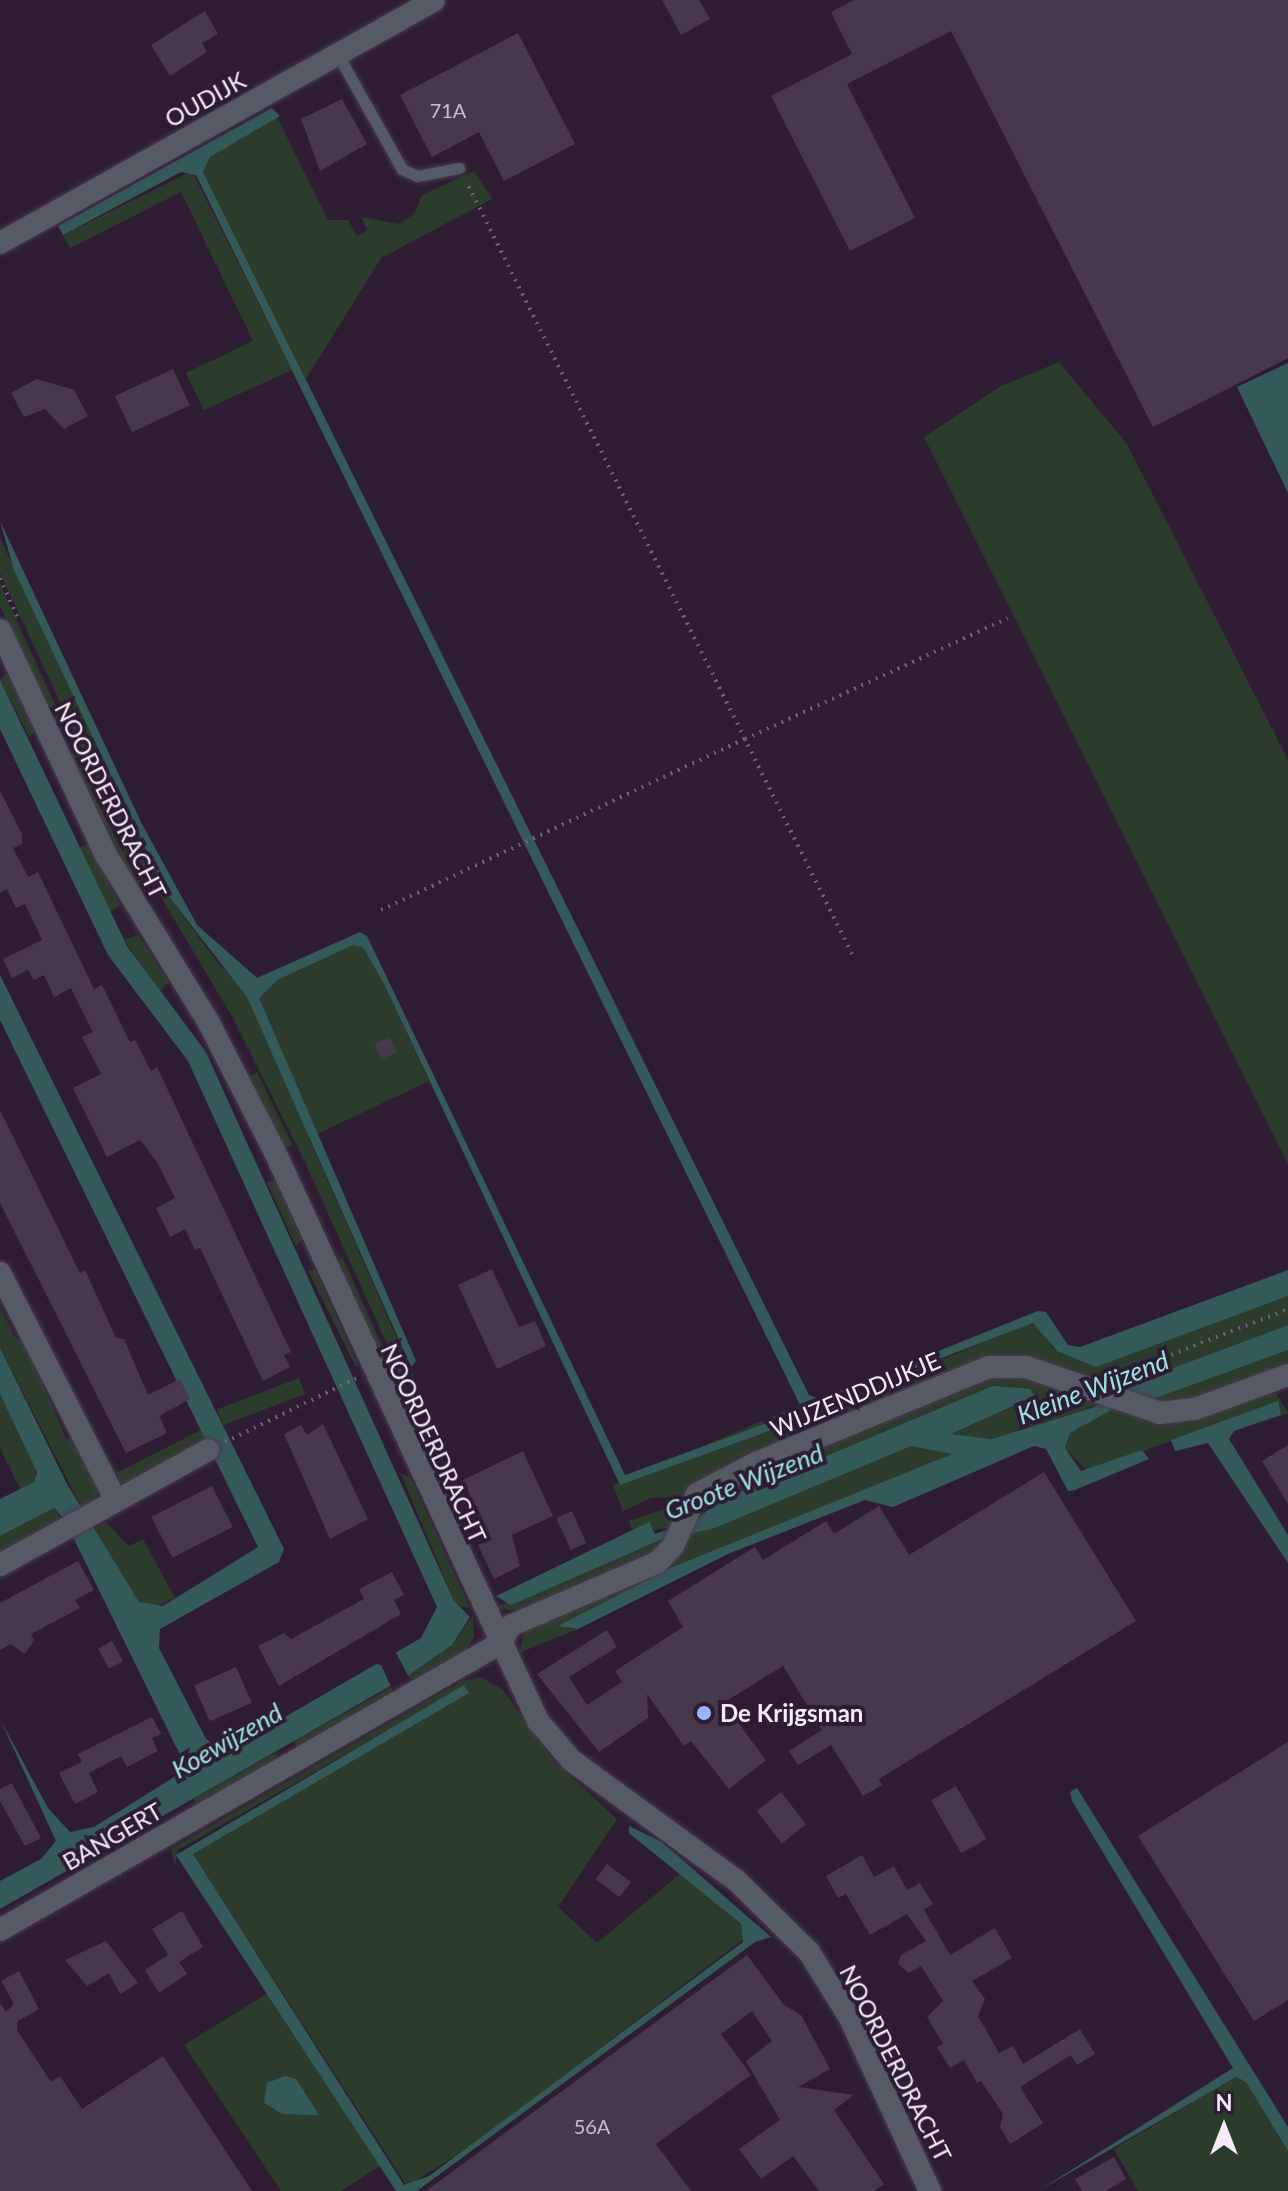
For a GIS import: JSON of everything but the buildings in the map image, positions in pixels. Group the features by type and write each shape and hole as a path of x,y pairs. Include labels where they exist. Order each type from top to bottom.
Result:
{"street":[{"name":"OUDIJK","path":"0,243 434,0"},
{"name":"NOORDERDRACHT","path":"0,630 106,855 210,1025 274,1150 368,1374 499,1644 560,1750 737,1881 809,1952 850,2018 930,2191"},
{"path":"0,1273 115,1499"},
{"name":"WIJZENDDIJKJE","path":"499,1644 512,1625 654,1564 673,1546 685,1515 711,1483 977,1371 1026,1367 1128,1406 1160,1413 1195,1409 1288,1375"},
{"path":"0,1565 92,1517 115,1499 208,1450"},
{"name":"BANGERT","path":"0,1930 499,1644"}],"lane":[{"path":"338,55 402,169 417,176 459,168"}],"path":[{"path":"459,168 852,954"},
{"path":"381,910 1008,618"},
{"path":"1089,1391 1288,1309"},
{"path":"236,1436 368,1374"}],"shaded area":[{"path":"272,108 280,116 210,157 203,172 809,1395 819,1399 1038,1311 1046,1312 1068,1345 1080,1347 1288,1270 1288,1296 1096,1367 1057,1351 1033,1323 803,1411 196,175 181,172 63,235 58,226"},
{"path":"277,117 328,220 348,220 357,236 368,230 361,217 399,224 414,214 422,195 474,171 492,199 381,258 306,379 203,172 210,157"},
{"path":"192,171 292,370 204,410 186,373 253,341 181,192 70,248 63,235"},
{"path":"1059,362 1127,444 1288,760 1288,1164 924,437 1001,386"},
{"path":"1288,363 1288,493 1237,387"},
{"path":"0,521 141,822 197,925 257,978 360,932 367,936 625,1475 770,1422 774,1429 620,1485 384,984 363,947 353,945 277,980 259,998 416,1361 411,1367 247,997 167,894 14,570"},
{"path":"0,538 167,894 215,959 243,989 363,938 429,1081 309,1138 414,1377 394,1382 384,1369 392,1355 303,1158 233,1018 116,822 0,573"},
{"path":"0,584 64,724 55,728 0,606"},
{"path":"7,672 35,732 29,737 0,680"},
{"path":"0,680 127,946 206,1052 454,1601 470,1617 452,1645 406,1677 0,1909 0,1881 41,1859 56,1841 0,1719 48,1808 70,1832 94,1827 187,1769 64,1519 54,1508 0,1536 0,1499 34,1482 37,1472 0,1394 0,1348 67,1484 139,1602 163,1606 258,1547 0,1020 0,975 284,1549 279,1562 160,1629 159,1648 206,1739 219,1748 247,1739 421,1638 437,1607 188,1061 108,955 0,729"},
{"path":"77,751 150,894 139,899 66,756"},
{"path":"89,845 120,905 110,912 79,847"},
{"path":"138,935 169,982 160,991 124,940"},
{"path":"257,1072 293,1145 284,1149 249,1076"},
{"path":"275,1179 302,1240 296,1246 267,1183"},
{"path":"342,1256 384,1350 378,1358 336,1266"},
{"path":"315,1269 358,1365 356,1367 308,1271"},
{"path":"1288,1296 1288,1325 1138,1381 1118,1395 1025,1360 694,1485 684,1496 651,1498 623,1511 613,1485 801,1404 809,1414 1029,1324 1042,1327 1052,1347 1096,1367"},
{"path":"0,1307 15,1337 23,1339 66,1438 74,1441 99,1489 95,1500 82,1508 0,1348"},
{"path":"1288,1325 1288,1350 1153,1399 1136,1396 1070,1433 1065,1448 1081,1471 1142,1450 1149,1459 1075,1490 1068,1491 1046,1449 1034,1446 893,1507 865,1500 730,1553 578,1629 558,1626 670,1568 952,1454 911,1446 715,1528 658,1541 511,1605 496,1596 649,1522 655,1534 696,1520 719,1501 993,1386 1030,1389 1035,1396 951,1434 992,1439 1094,1407 1138,1381"},
{"path":"1288,1350 1288,1368 1172,1407 1136,1395"},
{"path":"1008,1372 1101,1404 992,1439 951,1434 1032,1398 775,1478 703,1509 696,1520 704,1497"},
{"path":"299,1378 305,1394 223,1425 217,1410"},
{"path":"1268,1391 1276,1393 1288,1413 1237,1432 1281,1415 1171,1441 1087,1471 1065,1448 1070,1433 1109,1408 1159,1422"},
{"path":"0,1394 37,1468 34,1482 20,1489 0,1448"},
{"path":"1278,1401 1281,1415 1234,1431 1229,1439 1288,1535 1288,1563 1208,1443 1175,1451 1171,1440"},
{"path":"205,1428 212,1443 121,1484 116,1473"},
{"path":"911,1445 952,1454 670,1568 565,1628 578,1629 519,1653 524,1631 686,1532 715,1528"},
{"path":"401,1474 410,1477 470,1608 456,1606"},
{"path":"54,1508 61,1520 0,1553 0,1536"},
{"path":"664,1509 675,1517 671,1528 633,1531 629,1521"},
{"path":"106,1522 129,1546 143,1539 175,1598 152,1608 139,1602 94,1529"},
{"path":"667,1538 653,1555 519,1611 493,1608"},
{"path":"473,1616 474,1638 465,1652 417,1680 406,1677 452,1645"},
{"path":"481,1677 503,1690 554,1761 617,1819 558,1907 597,1943 681,1873 741,1925 745,1938 468,2148 407,2186 193,1854 468,1693 465,1686 178,1850 175,1865 171,1849 462,1681"},
{"path":"464,1685 469,1693 193,1854 404,2185 429,2176 743,1942 741,1924 629,1833 629,1826 662,1842 771,1937 755,1942 417,2191 396,2191 176,1855"},
{"path":"393,1686 390,1696 298,1748 294,1741"},
{"path":"281,1749 275,1754 279,1760 198,1806 193,1799"},
{"path":"1077,1788 1288,2127 1288,2151 1246,2082 1236,2077 1038,2191 1233,2068 1072,1801 1070,1792"},
{"path":"268,1993 380,2166 341,2191 281,2191 184,2045"},
{"path":"285,2076 296,2079 319,2115 282,2114 264,2103 267,2083"},
{"path":"1235,2077 1246,2082 1288,2151 1288,2191 1138,2191 1114,2149"}],"pier":[{"path":"394,1649 410,1679 392,1689 381,1665 371,1663"}],"place":[{"name":"De Krijgsman","path":"704,1713"}],"water label":[{"name":"Kleine Wijzend","path":"1093,1388"},
{"name":"Groote Wijzend","path":"744,1482"},
{"name":"Koewijzend","path":"227,1741"}]}
